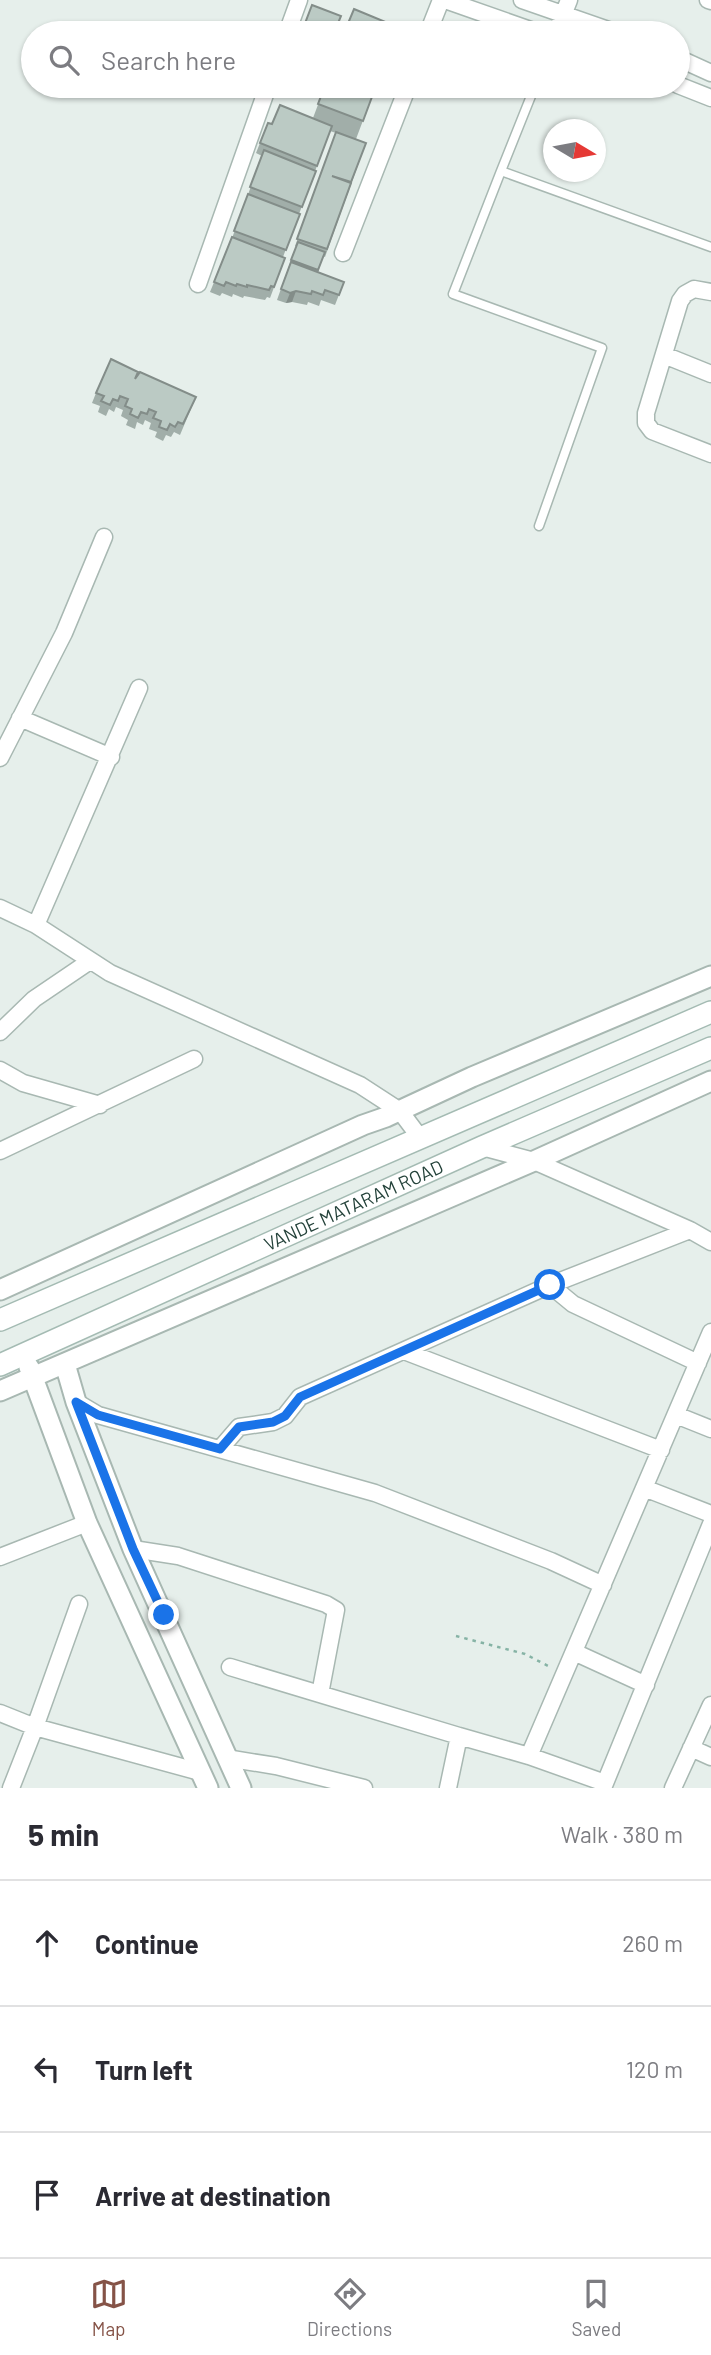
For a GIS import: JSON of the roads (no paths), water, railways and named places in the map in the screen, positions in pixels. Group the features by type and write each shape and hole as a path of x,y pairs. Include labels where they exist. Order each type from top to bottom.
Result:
{"main road":[{"name":"VANDE MATARAM ROAD","path":"0,1320 711,1012"},
{"name":"VANDE MATARAM ROAD","path":"0,1365 482,1147 711,1048"}],"street":[{"path":"291,21 299,0"},
{"path":"433,21 443,0 504,21"},
{"path":"522,0 567,7 594,21"},
{"path":"540,21 545,4"},
{"path":"690,63 711,73"},
{"path":"690,90 711,98"},
{"path":"198,284 264,98"},
{"path":"343,253 403,98"},
{"path":"711,292 694,289 680,301 646,413 646,423 652,431 711,454"},
{"path":"664,355 711,374"},
{"path":"0,758 4,738 20,718 64,633 104,537"},
{"path":"36,925 139,688"},
{"path":"20,718 111,757"},
{"path":"0,908 36,925 110,973 360,1085 400,1111 421,1139"},
{"path":"4,1023 89,961"},
{"path":"0,1290 363,1125 711,976"},
{"path":"0,1151 194,1059"},
{"path":"0,1070 23,1083 100,1105"},
{"path":"0,1391 534,1161 711,1081"},
{"path":"482,1147 534,1161 690,1230 711,1242"},
{"path":"220,1449 239,1427 273,1422 285,1416 300,1397 550,1285 690,1230"},
{"path":"550,1285 573,1304 698,1363"},
{"path":"529,1756 709,1340"},
{"path":"404,1351 661,1450"},
{"path":"24,1355 87,1523 204,1780"},
{"path":"65,1364 76,1402 133,1549 241,1788"},
{"path":"76,1402 98,1415 375,1493 551,1561 603,1585"},
{"path":"676,1415 711,1429"},
{"path":"644,1488 711,1514"},
{"path":"0,1557 87,1523"},
{"path":"230,1667 529,1756 604,1785 711,1524"},
{"path":"133,1549 178,1556 326,1604 336,1610 320,1694"},
{"path":"11,1788 79,1604"},
{"path":"574,1652 646,1685"},
{"path":"673,1788 711,1705"},
{"path":"0,1713 35,1727 204,1780"},
{"path":"448,1788 459,1736"},
{"path":"691,1748 711,1757"},
{"path":"226,1758 276,1766 364,1788"}],"lane":[{"path":"530,98 453,294 601,348 539,526"},
{"path":"501,171 711,247"}]}
